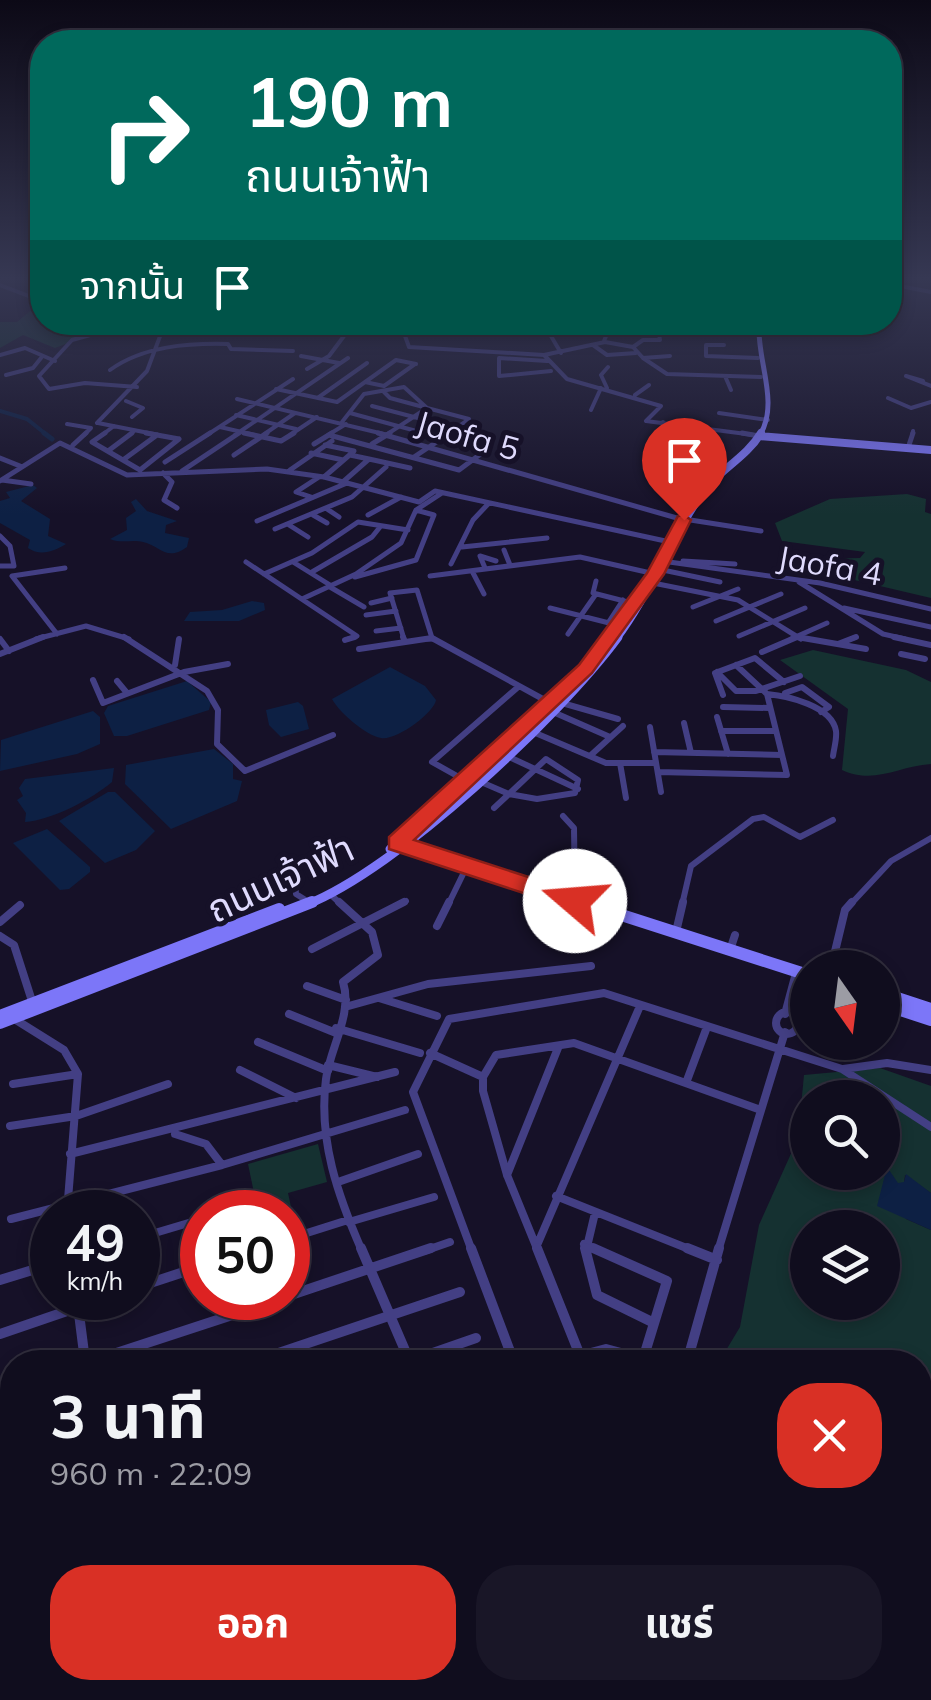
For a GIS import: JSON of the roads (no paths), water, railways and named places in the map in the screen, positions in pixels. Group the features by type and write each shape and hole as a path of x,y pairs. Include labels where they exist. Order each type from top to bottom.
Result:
{"main road":[{"path":"758,358 770,408 768,420"},
{"name":"ถนนเจ้าฟ้า","path":"0,1023 330,890 401,844 599,663 657,571 684,519 713,478 759,436 768,420"},
{"path":"759,436 931,450"},
{"name":"ถนนเจ้าฟ้า","path":"0,1016 34,1008 332,895 401,844 532,732 586,669 612,624 657,571"},
{"path":"401,844 790,970"},
{"path":"900,999 931,1009"},
{"path":"900,1010 931,1020"}],"street":[{"path":"39,356 56,361"},
{"path":"60,356 39,376 49,389 84,383 136,388"},
{"path":"110,370 125,356"},
{"path":"132,417 143,408 124,403 156,356"},
{"path":"301,356 340,364"},
{"path":"307,368 324,356"},
{"path":"526,356 545,358"},
{"path":"549,356 499,358 498,376 551,371"},
{"path":"643,358 665,356"},
{"path":"715,356 758,358"},
{"path":"6,375 33,368 41,358"},
{"path":"181,472 348,358"},
{"path":"545,358 551,371 566,382 634,396 661,406 646,420 696,424 759,436"},
{"path":"643,358 661,373 761,377"},
{"path":"276,389 337,402 365,382 396,360 416,364 384,386 365,382"},
{"path":"318,398 367,363"},
{"path":"591,410 604,389 601,374 608,366"},
{"path":"725,376 732,390"},
{"path":"165,462 293,379"},
{"path":"923,381 931,386"},
{"path":"634,396 649,386"},
{"path":"289,471 324,445 364,394 404,387 427,408"},
{"path":"114,426 92,442 140,470 179,439 135,430 114,426 97,423 136,388"},
{"path":"383,391 390,398 469,419 414,458"},
{"name":"Jaofa 5","path":"237,398 387,434 684,519 761,531"},
{"path":"888,398 911,408 931,402"},
{"path":"372,406 456,428"},
{"path":"371,445 427,408"},
{"path":"234,455 296,412"},
{"path":"719,412 768,420"},
{"path":"314,444 330,438 371,445 458,470 486,448 350,413"},
{"path":"236,416 298,430"},
{"path":"696,424 701,416"},
{"path":"219,427 281,441 317,417"},
{"path":"465,422 479,425"},
{"path":"662,422 663,433"},
{"path":"67,424 91,428 73,445"},
{"path":"108,451 135,430"},
{"path":"908,448 913,430"},
{"path":"123,460 157,435"},
{"path":"1,479 51,445 73,445 127,475 228,468 289,471 420,502 436,491 443,492 670,542"},
{"path":"312,497 296,492 354,451 324,445"},
{"path":"183,450 205,456"},
{"path":"311,453 344,460"},
{"path":"350,454 410,468"},
{"path":"0,458 21,466"},
{"path":"257,521 345,482 369,459"},
{"path":"276,529 365,487 386,467"},
{"path":"162,473 172,482 164,500 177,508"},
{"path":"1,479 31,484"},
{"path":"339,582 401,543 416,510 443,492"},
{"path":"368,515 402,497"},
{"path":"451,564 473,520 489,503"},
{"path":"326,508 340,517"},
{"path":"302,599 339,582 416,560 434,514 416,510"},
{"path":"276,513 308,536"},
{"path":"312,514 327,523"},
{"path":"264,574 294,562 358,522 409,530"},
{"path":"312,572 372,537 380,527"},
{"path":"0,536 10,546 14,566 0,566"},
{"path":"462,547 546,538"},
{"path":"504,550 510,565"},
{"path":"480,556 484,568"},
{"path":"470,558 491,556 496,561"},
{"path":"430,576 580,557 720,582"},
{"path":"246,562 357,636 346,640"},
{"path":"294,562 364,607"},
{"path":"657,571 736,564"},
{"path":"58,634 12,576 64,568"},
{"path":"657,571 750,607 801,638 866,650"},
{"name":"Jaofa 4","path":"657,571 796,580 931,609"},
{"path":"472,572 484,594"},
{"path":"596,580 590,589 596,594 628,602"},
{"path":"796,580 883,634 931,645"},
{"path":"405,642 393,590 417,590 432,638"},
{"path":"693,607 738,590"},
{"path":"568,634 596,594"},
{"path":"716,621 781,594"},
{"path":"371,603 392,598"},
{"path":"550,608 612,624"},
{"path":"739,636 805,608"},
{"path":"840,608 931,627"},
{"path":"366,615 396,612"},
{"path":"762,652 801,638 827,623"},
{"path":"0,654 94,625 175,665 214,700 220,713 217,744 245,770 333,735"},
{"path":"376,630 400,628"},
{"path":"175,665 179,638"},
{"path":"359,649 432,638 610,738"},
{"path":"837,645 856,638"},
{"path":"0,639 9,651"},
{"path":"911,656 918,642"},
{"path":"901,654 925,659"},
{"path":"717,672 755,658 784,682"},
{"path":"93,680 103,703 184,672 228,664"},
{"path":"658,772 787,776 766,691 736,665"},
{"path":"717,672 736,691 785,693 820,713 836,727 833,756"},
{"path":"717,672 724,695"},
{"path":"766,691 800,676"},
{"path":"116,681 127,693"},
{"path":"785,693 802,686 829,707 820,713"},
{"path":"466,782 432,762 516,688"},
{"path":"555,706 621,722 590,756"},
{"path":"723,707 769,708"},
{"path":"717,717 728,754"},
{"path":"684,722 691,753"},
{"path":"650,727 661,792"},
{"path":"721,731 776,731"},
{"path":"532,732 590,756 620,763 656,763"},
{"path":"654,752 782,755"},
{"path":"506,756 578,790"},
{"path":"494,808 546,759 572,772 578,790"},
{"path":"620,763 626,798"},
{"path":"478,780 519,801 578,790"},
{"path":"563,816 574,828 575,901"},
{"path":"676,933 691,866 753,819 764,817 800,837 832,820"},
{"path":"835,950 845,910 891,861 931,838"},
{"path":"282,858 295,880 296,894 304,900"},
{"path":"438,926 467,866"},
{"path":"332,895 366,925 378,942 378,955 344,982 346,1003 328,1068 325,1135 348,1221 394,1314 405,1350"},
{"path":"312,948 366,925 406,902"},
{"path":"0,922 20,905"},
{"path":"730,951 735,935"},
{"path":"0,936 14,945 34,1008"},
{"path":"307,986 346,1003 428,984 591,966"},
{"path":"510,1350 413,1092 425,1053 449,1019 604,993 842,1069 931,1127"},
{"path":"377,998 437,1016"},
{"path":"786,1032 775,1023 790,1002"},
{"path":"538,1244 640,1006"},
{"path":"289,1014 336,1031 425,1053 483,1077"},
{"path":"784,1014 790,1016"},
{"path":"13,1019 25,1022 64,1050 78,1074 67,1190"},
{"path":"686,1083 706,1027"},
{"path":"786,1032 790,1031"},
{"path":"691,1350 758,1108 786,1032"},
{"path":"258,1042 328,1068 378,1077"},
{"path":"578,1350 508,1175 482,1091 483,1077 496,1055 574,1042 758,1108"},
{"path":"508,1175 559,1046"},
{"path":"842,1069 887,1063 931,1070"},
{"path":"240,1070 297,1099"},
{"path":"70,1154 154,1132 172,1132 395,1072"},
{"path":"14,1084 78,1074"},
{"path":"10,1126 76,1116 168,1084"},
{"path":"135,1190 404,1110"},
{"path":"172,1132 206,1144 222,1165"},
{"path":"338,1182 418,1154"},
{"path":"556,1196 717,1260"},
{"path":"310,1232 434,1197"},
{"path":"595,1214 584,1244 597,1295 652,1322"},
{"path":"11,1220 30,1217"},
{"path":"310,1289 450,1242"},
{"path":"584,1244 667,1280 652,1322 650,1350"},
{"path":"0,1280 30,1271"},
{"path":"288,1350 460,1292"},
{"path":"0,1334 34,1320"},
{"path":"80,1320 84,1350"},
{"path":"126,1350 217,1320"},
{"path":"442,1350 476,1338"},
{"path":"600,1350 627,1350"}],"water":[{"path":"33,485 37,488 21,501 50,519 48,536 66,544 47,552 28,548 30,540 0,523 0,501 10,498 6,492"},
{"path":"136,499 147,511 177,521 166,525 165,533 189,538 187,547 169,553 143,542 110,539 127,530 126,518 136,511 131,502"},
{"path":"252,601 264,603 265,610 239,621 184,621 190,612 222,610"},
{"path":"390,667 425,686 436,700 413,725 381,738 353,722 332,699"},
{"path":"187,681 211,702 209,710 127,736 114,736 104,713 108,706"},
{"path":"298,702 303,706 309,729 281,737 269,725 266,710"},
{"path":"93,711 100,717 100,744 77,754 0,771 1,740"},
{"path":"214,749 233,764 233,779 242,781 237,801 171,829 125,784 126,765"},
{"path":"114,768 112,782 94,795 59,813 25,822 26,813 17,800 23,796 19,788 25,779"},
{"path":"108,792 115,792 155,831 136,850 105,863 59,821"},
{"path":"47,829 90,867 90,872 69,889 60,890 13,843"},
{"path":"906,1174 931,1193 931,1230 900,1216 900,1210 877,1206 881,1190 900,1190"}],"waterway":[{"path":"0,411 27,419 47,435"},
{"path":"44,433 52,439"}]}
